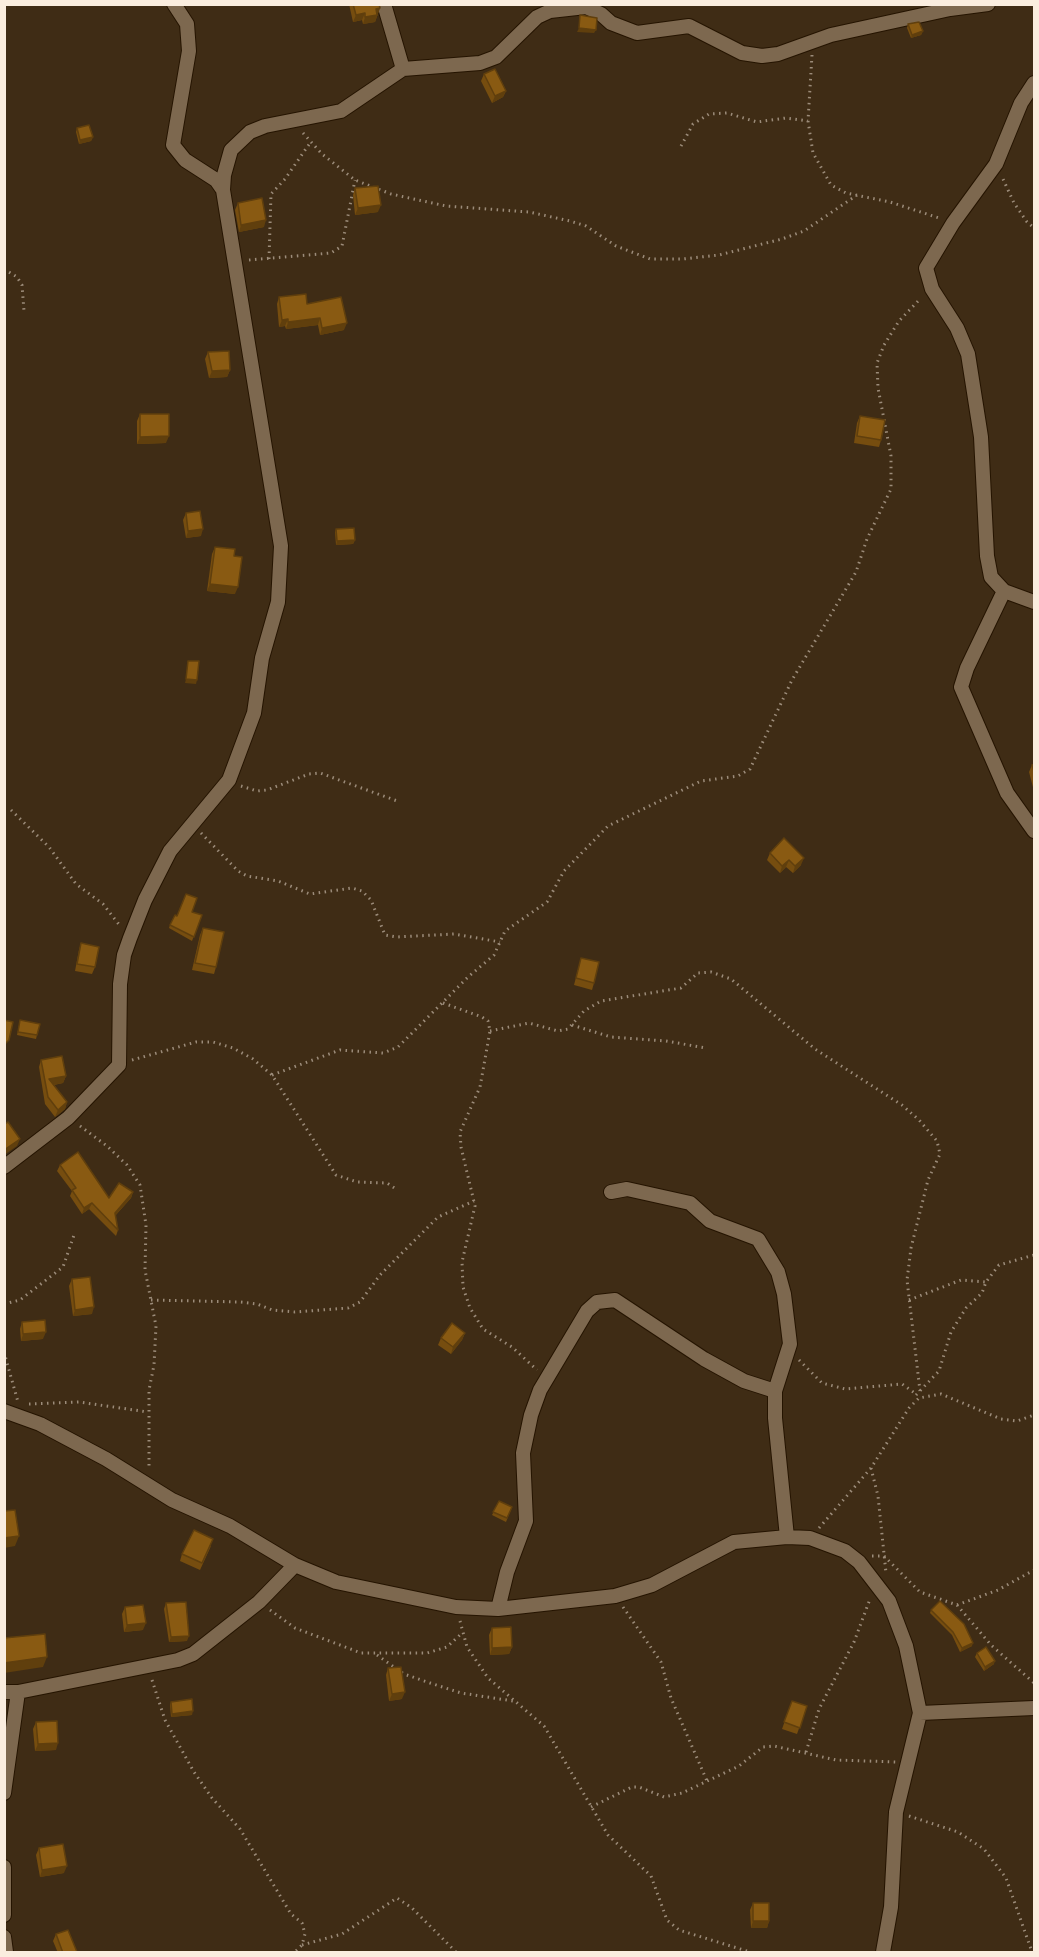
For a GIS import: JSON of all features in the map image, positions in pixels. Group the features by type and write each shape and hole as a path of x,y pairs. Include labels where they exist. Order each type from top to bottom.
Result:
{"street":[{"path":"174,4 187,24 189,51 173,145 185,160 216,180 223,190"},
{"path":"384,4 403,69"},
{"path":"4,1167 68,1118 119,1065 120,984 124,955 144,900 170,851 229,780 254,714 262,658 278,602 281,567 278,528 223,190 226,161 231,150 241,139 265,126 340,111 403,69 480,63 496,57 537,17 550,11 587,6 601,14 611,24 637,33 689,26 725,46 752,56 778,54 814,41 910,18 988,4"},
{"path":"1035,83 1021,103 996,164 953,223 926,268 932,289 957,328 968,354 981,437 987,556 991,577 1004,591 1035,603"},
{"path":"1004,591 967,668 961,687 1007,793 1035,831"},
{"path":"611,1192 627,1189 690,1203 710,1221 726,1229 758,1239 778,1272 784,1294 790,1344 775,1391 775,1418 787,1537"},
{"path":"498,1609 507,1572 526,1521 524,1453 531,1415 546,1380 587,1311 597,1302 615,1300 704,1359 744,1382 775,1391"},
{"path":"4,1411 40,1424 172,1500 230,1526 295,1565 336,1582 456,1607 498,1609 615,1596 652,1585 734,1542 787,1537 810,1538 845,1551 859,1562 889,1600 906,1646 920,1713 906,1762 896,1812 891,1907 883,1953"},
{"path":"4,1793 11,1692 149,1666 193,1654 259,1602 295,1565"},
{"path":"920,1713 1035,1708"},
{"path":"4,1868 4,1916"},
{"path":"4,1937 6,1953"}],"path":[{"path":"814,41 808,121 813,153 831,185 857,195 890,202 953,223"},
{"path":"681,146 693,124 709,114 727,113 757,122 786,118 808,121"},
{"path":"296,121 310,142 355,180 391,194 421,202 529,212 570,220 586,226 616,246 650,258 683,259 719,255 782,239 804,231 857,195"},
{"path":"269,259 271,194 301,158 310,142"},
{"path":"996,164 1014,202 1027,222 1035,228"},
{"path":"233,261 331,253 342,246 355,180"},
{"path":"4,269 17,277 22,285 24,311"},
{"path":"272,1075 340,1050 383,1053 398,1047 442,1002 494,955 505,931 547,902 564,871 608,826 701,781 738,777 750,769 792,680 856,572 867,539 891,489 891,456 878,388 878,363 884,345 899,321 932,289"},
{"path":"229,780 257,791 267,790 309,774 320,773 400,802"},
{"path":"11,810 49,847 76,884 103,904 130,938"},
{"path":"191,824 238,871 247,876 278,881 310,894 352,888 362,891 371,900 385,935 396,937 454,934 500,942"},
{"path":"490,1031 529,1023 558,1031 568,1029 584,1011 601,1001 681,988 698,973 711,972 731,979 814,1049 902,1105 937,1141 940,1154 928,1180 911,1248 907,1280 920,1391"},
{"path":"442,1002 482,1017 488,1021 490,1031 480,1087 460,1132 461,1147 474,1201 462,1262 463,1287 470,1308 483,1329 512,1347 546,1380"},
{"path":"572,1025 611,1037 666,1041 706,1048"},
{"path":"119,1065 171,1047 196,1042 213,1042 233,1048 254,1059 272,1075 336,1176 357,1182 387,1183 396,1189"},
{"path":"68,1118 107,1146 127,1165 140,1185 146,1224 145,1270 156,1326 149,1412 150,1486"},
{"path":"151,1300 240,1302 256,1304 272,1311 294,1312 348,1308 360,1302 380,1275 438,1217 474,1201"},
{"path":"4,1305 20,1300 63,1267 74,1235"},
{"path":"810,1538 871,1468 920,1391 939,1371 951,1332 966,1308 982,1293 986,1282 999,1265 1035,1255"},
{"path":"909,1300 961,1280 986,1282"},
{"path":"790,1344 805,1369 822,1383 846,1389 902,1384 918,1396 941,1394 1001,1419 1017,1421 1035,1416"},
{"path":"4,1352 19,1405 79,1402 149,1412"},
{"path":"871,1468 878,1496 889,1600"},
{"path":"859,1562 866,1557 884,1556 920,1592 957,1605 991,1646 1035,1683"},
{"path":"957,1605 998,1590 1035,1570"},
{"path":"806,1752 819,1709 854,1642 877,1583"},
{"path":"615,1596 661,1662 671,1698 707,1782"},
{"path":"259,1602 295,1628 361,1653 427,1653 447,1647 463,1633"},
{"path":"456,1607 467,1647 488,1678 544,1726 608,1835 651,1876 667,1920 679,1930 750,1953"},
{"path":"375,1654 404,1674 430,1683 461,1693 513,1701"},
{"path":"149,1666 165,1720 194,1772 212,1798 240,1829 291,1914 302,1923 305,1934 302,1945 295,1953"},
{"path":"590,1807 632,1787 639,1787 664,1797 682,1793 739,1766 763,1747 774,1746 836,1760 906,1762"},
{"path":"896,1812 958,1832 984,1849 1006,1878 1032,1953"},
{"path":"302,1945 342,1934 397,1898 412,1908 456,1953"}],"building":[{"path":"353,4 379,4 380,8 376,9 377,15 365,17 365,13 356,15"},
{"path":"580,15 597,18 596,30 579,28"},
{"path":"919,22 923,31 912,35 908,24"},
{"path":"495,69 506,91 495,96 484,74"},
{"path":"89,125 93,137 80,140 77,128"},
{"path":"378,186 381,205 358,208 355,188"},
{"path":"262,198 266,220 241,225 238,203"},
{"path":"306,294 307,304 341,297 347,323 322,328 320,318 288,322 288,319 282,320 279,297"},
{"path":"229,351 230,370 212,371 208,352"},
{"path":"140,414 169,414 169,436 140,437"},
{"path":"860,416 885,420 881,440 857,436"},
{"path":"200,511 203,529 188,531 186,513"},
{"path":"354,528 355,540 337,541 336,529"},
{"path":"215,547 235,549 234,556 242,557 238,587 210,584"},
{"path":"188,661 199,661 197,680 186,679"},
{"path":"784,838 804,858 795,866 789,860 782,866 770,853"},
{"path":"186,894 197,898 192,912 202,915 194,937 170,925 175,915 177,916"},
{"path":"203,928 224,932 216,967 195,963"},
{"path":"81,943 99,947 95,967 77,964"},
{"path":"581,958 599,962 594,983 576,978"},
{"path":"4,1020 13,1022 9,1040 4,1045"},
{"path":"20,1020 40,1024 37,1035 18,1032"},
{"path":"62,1056 66,1076 49,1079 67,1102 58,1110 48,1097 41,1060"},
{"path":"8,1122 20,1139 4,1150 4,1124"},
{"path":"78,1152 109,1198 119,1183 133,1192 115,1213 118,1230 92,1203 84,1208 72,1190 76,1188 60,1165"},
{"path":"90,1277 94,1307 75,1310 72,1279"},
{"path":"45,1320 46,1332 23,1334 22,1322"},
{"path":"452,1323 465,1333 453,1347 441,1338"},
{"path":"499,1501 512,1507 507,1518 493,1512"},
{"path":"15,1510 19,1536 4,1538 4,1511"},
{"path":"194,1530 213,1539 202,1563 182,1554"},
{"path":"940,1601 964,1624 973,1643 962,1648 953,1632 931,1610"},
{"path":"186,1602 189,1636 171,1637 166,1603"},
{"path":"143,1605 146,1623 127,1625 125,1607"},
{"path":"511,1627 512,1647 492,1648 492,1628"},
{"path":"45,1634 47,1657 4,1663 4,1638"},
{"path":"986,1647 995,1661 985,1667 977,1653"},
{"path":"401,1667 405,1692 392,1694 388,1668"},
{"path":"192,1699 193,1711 172,1714 171,1702"},
{"path":"792,1701 807,1706 800,1728 784,1722"},
{"path":"57,1721 58,1743 38,1744 36,1722"},
{"path":"63,1844 67,1866 42,1870 39,1848"},
{"path":"753,1903 769,1903 769,1921 753,1921"},
{"path":"68,1930 77,1952 75,1953 63,1953 56,1934"}]}
